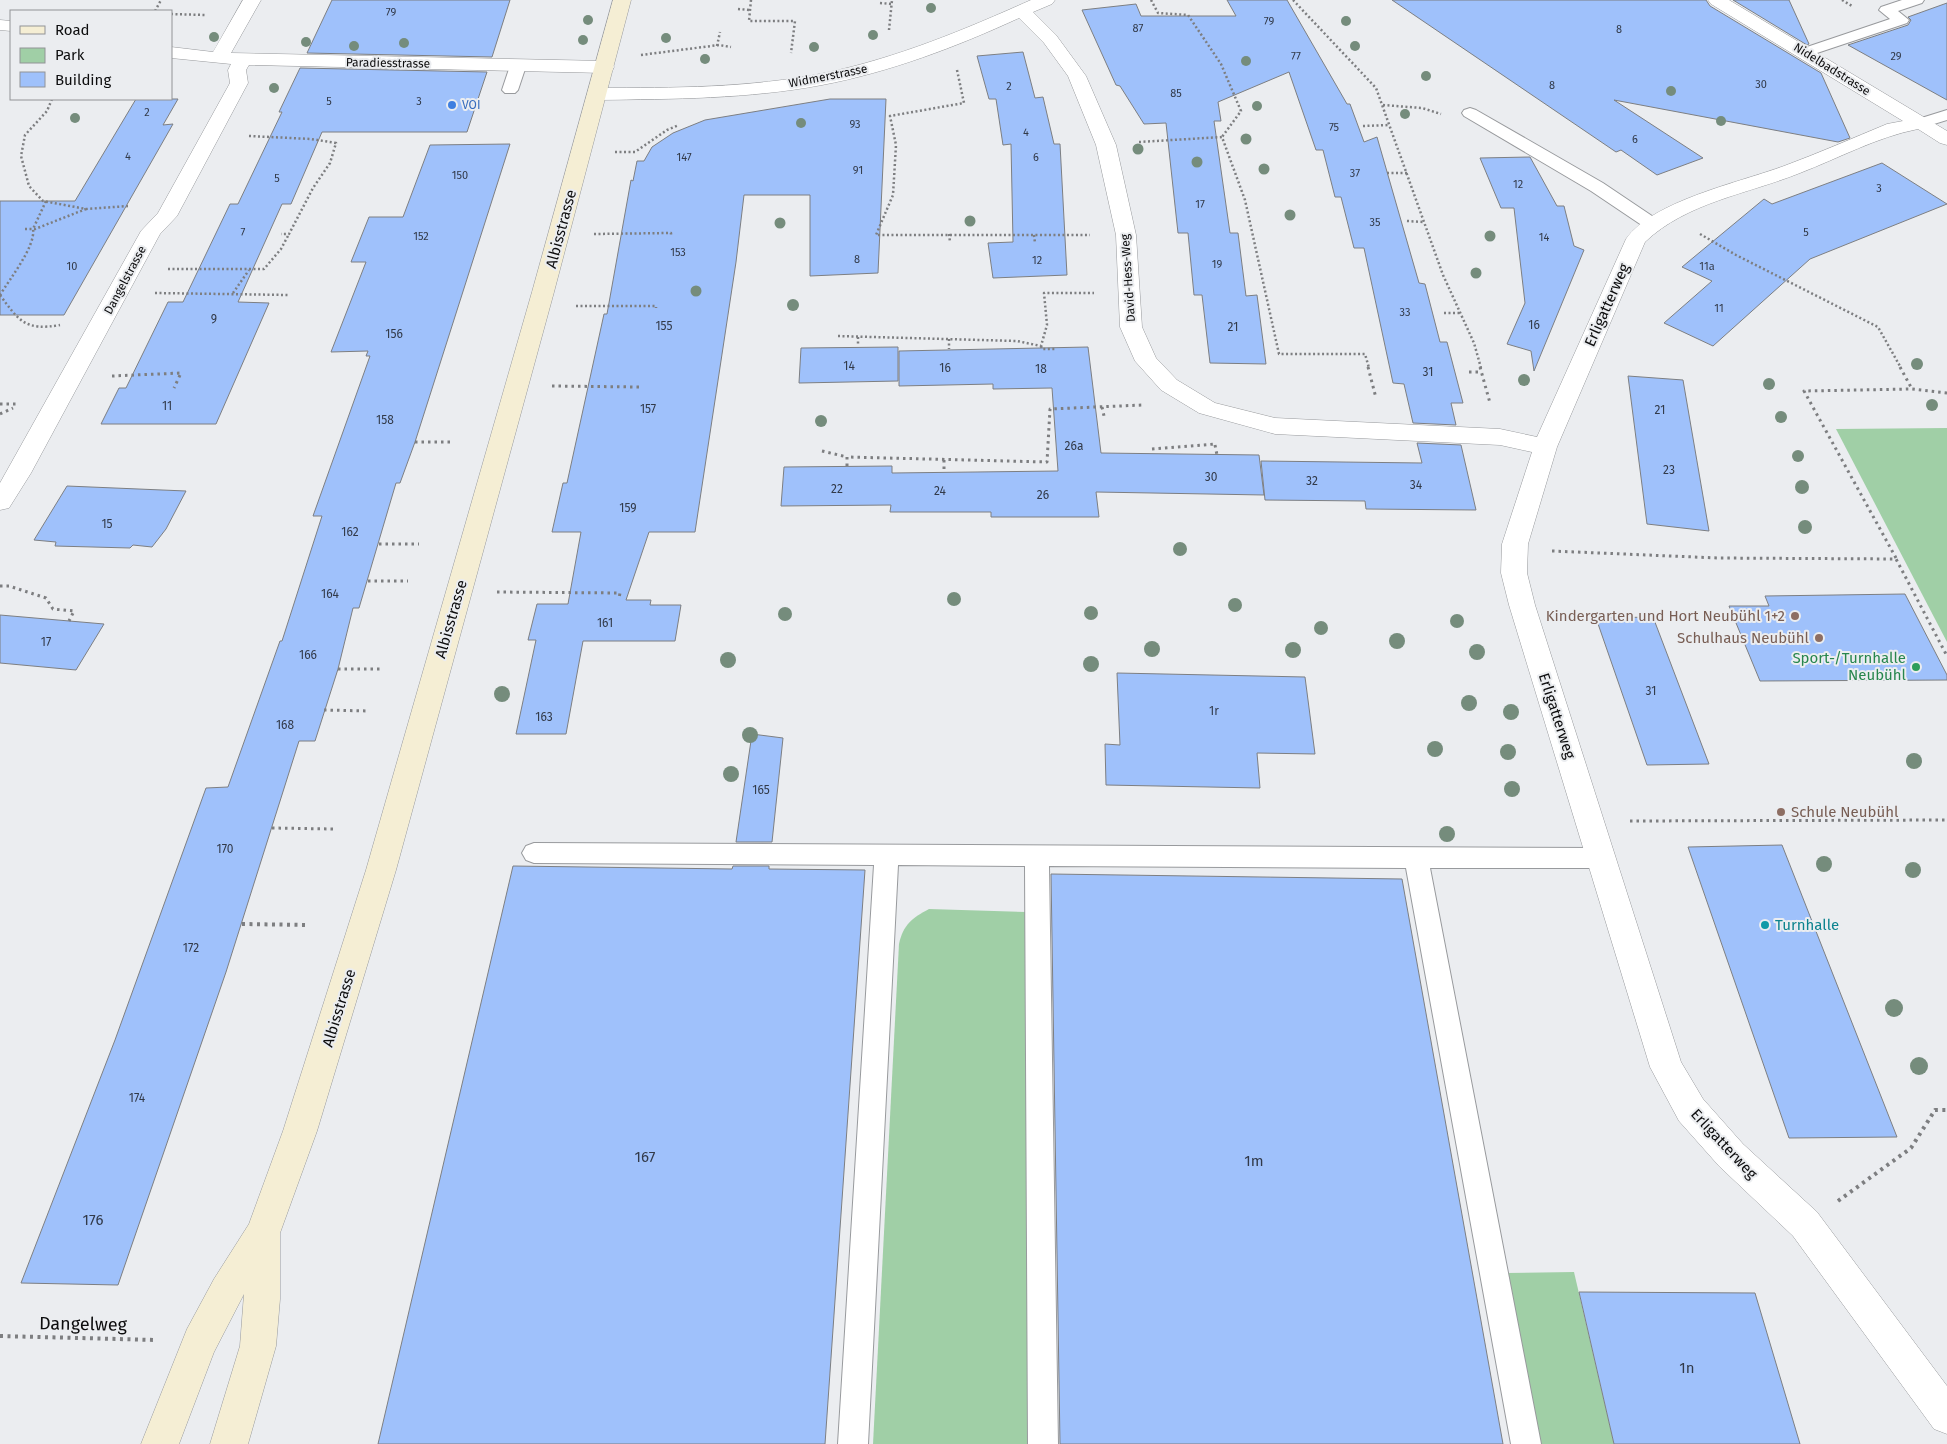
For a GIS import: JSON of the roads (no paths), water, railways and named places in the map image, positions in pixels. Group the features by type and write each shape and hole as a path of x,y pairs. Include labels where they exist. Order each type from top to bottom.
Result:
{"main road":[{"name":"Albisstrasse","path":"160,1444 200,1342 226,1291 263,1233 300,1131 381,870 606,66 622,0"},
{"name":"Albisstrasse","path":"229,1444 258,1346 262,1299 263,1233"}],"street":[{"path":"218,58 252,0"},
{"name":"Widmerstrasse","path":"598,94 748,89 832,77 888,63 1046,0"},
{"name":"Nidelbadstrasse","path":"1717,0 1806,52 1947,139"},
{"name":"David-Hess-Weg","path":"1022,11 1050,39 1077,76 1106,145 1126,235 1131,327 1146,361 1169,385 1207,408 1275,426 1500,436 1545,447"},
{"name":"Paradiesstrasse","path":"172,52 242,59 518,66 606,66"},
{"name":"Dangelstrasse","path":"0,502 19,474 151,231 167,216 239,83 237,70 242,59"},
{"name":"Erligatterweg","path":"1920,123 1894,128 1791,170 1705,198 1661,220 1636,239 1545,447 1515,544 1514,573 1522,605 1666,1067 1692,1110 1724,1148 1805,1224 1947,1416"}],"lane":[{"path":"1806,52 1902,20 1886,10 1917,0"},
{"path":"510,90 518,66"},
{"path":"1470,113 1597,187 1661,220"},
{"path":"1920,123 1947,116"},
{"path":"534,853 1416,859 1602,858"},
{"path":"853,1444 887,854"},
{"path":"1037,855 1043,1444"},
{"path":"1416,859 1526,1444"}],"place":[{"name":"VOI","path":"452,105"},
{"name":"Kindergarten und Hort Neubühl 1+2","path":"1795,616"},
{"name":"Schulhaus Neubühl","path":"1819,638"},
{"name":"Sport-/Turnhalle Neubühl","path":"1916,667"},
{"name":"Schule Neubühl","path":"1781,812"},
{"name":"Turnhalle","path":"1765,925"}]}
